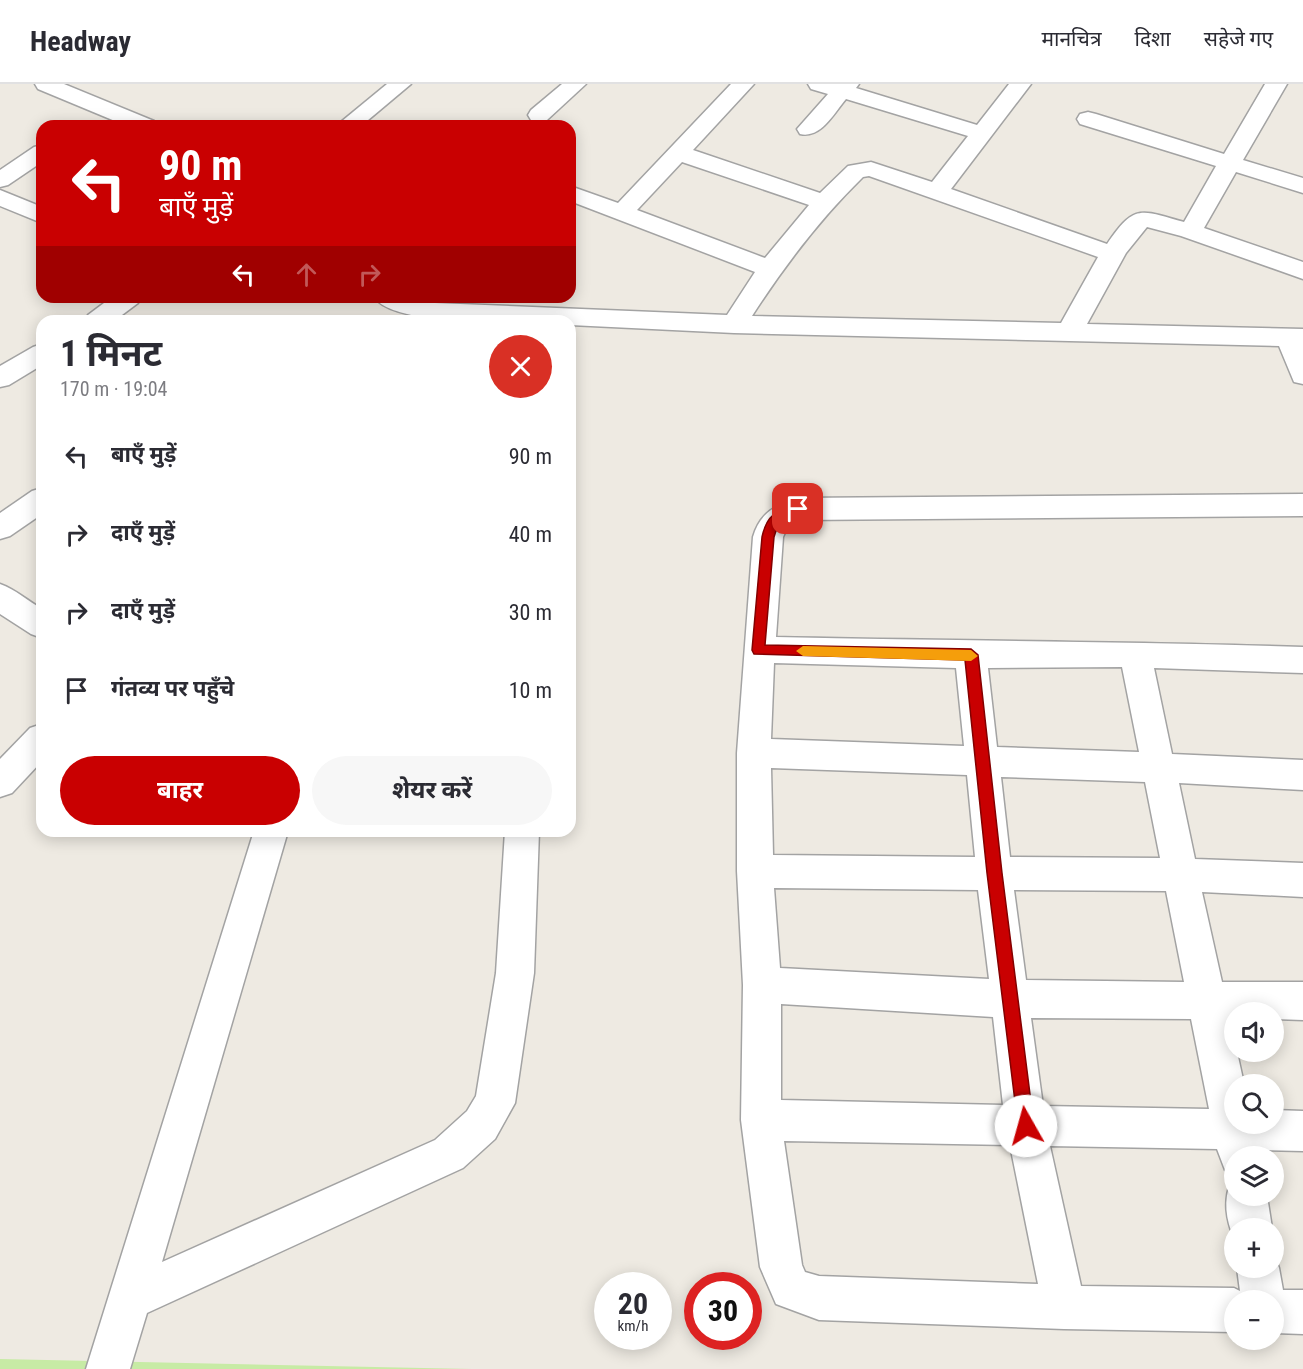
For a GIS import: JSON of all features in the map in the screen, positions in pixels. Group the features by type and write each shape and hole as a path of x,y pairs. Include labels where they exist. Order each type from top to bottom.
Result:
{"street":[{"path":"46,84 132,120"},
{"path":"355,120 400,84"},
{"path":"539,115 575,84"},
{"path":"622,212 743,84"},
{"path":"819,84 845,87 981,133"},
{"path":"937,191 1020,84"},
{"path":"1190,231 1276,84"},
{"path":"808,129 845,87"},
{"path":"90,120 106,109"},
{"path":"1088,119 1303,186"},
{"path":"678,153 824,202"},
{"path":"0,180 36,156"},
{"path":"734,324 770,268 824,202 851,176 862,169 884,172 1113,254"},
{"path":"576,195 770,268"},
{"path":"0,197 36,213"},
{"path":"1069,333 1113,254 1135,224 1143,218 1190,231 1303,271"},
{"path":"106,315 121,303"},
{"path":"404,303 420,309 485,305 734,324 1295,337 1303,375"},
{"path":"0,378 36,357"},
{"path":"0,528 36,503"},
{"path":"1224,1310 1064,1307 819,1298 790,1289 781,1267 761,1120 762,985 755,871 754,753 768,537 771,524 782,514 798,509 1303,505"},
{"path":"0,596 36,621"},
{"path":"759,650 971,655 1135,654 1303,660"},
{"path":"1135,654 1205,1001 1237,1144"},
{"path":"971,655 994,873 1026,1126 1064,1307"},
{"path":"0,782 36,744"},
{"path":"754,753 983,763 1158,767 1303,775"},
{"path":"108,1369 269,837"},
{"path":"129,1299 449,1154 481,1125 495,1103 501,1076 515,973 522,837"},
{"path":"755,871 1180,874 1303,880"},
{"path":"762,985 1011,999 1303,1001"},
{"path":"761,1120 1026,1126 1237,1144 1303,1131"},
{"path":"1284,1311 1303,1312"}],"green space":[{"path":"0,1359 472,1369 0,1369"}],"slow traffic":[{"path":"803,651 971,656"}],"route":[{"path":"798,509 782,514 771,524 759,650 971,655 994,873 1026,1126"}]}
